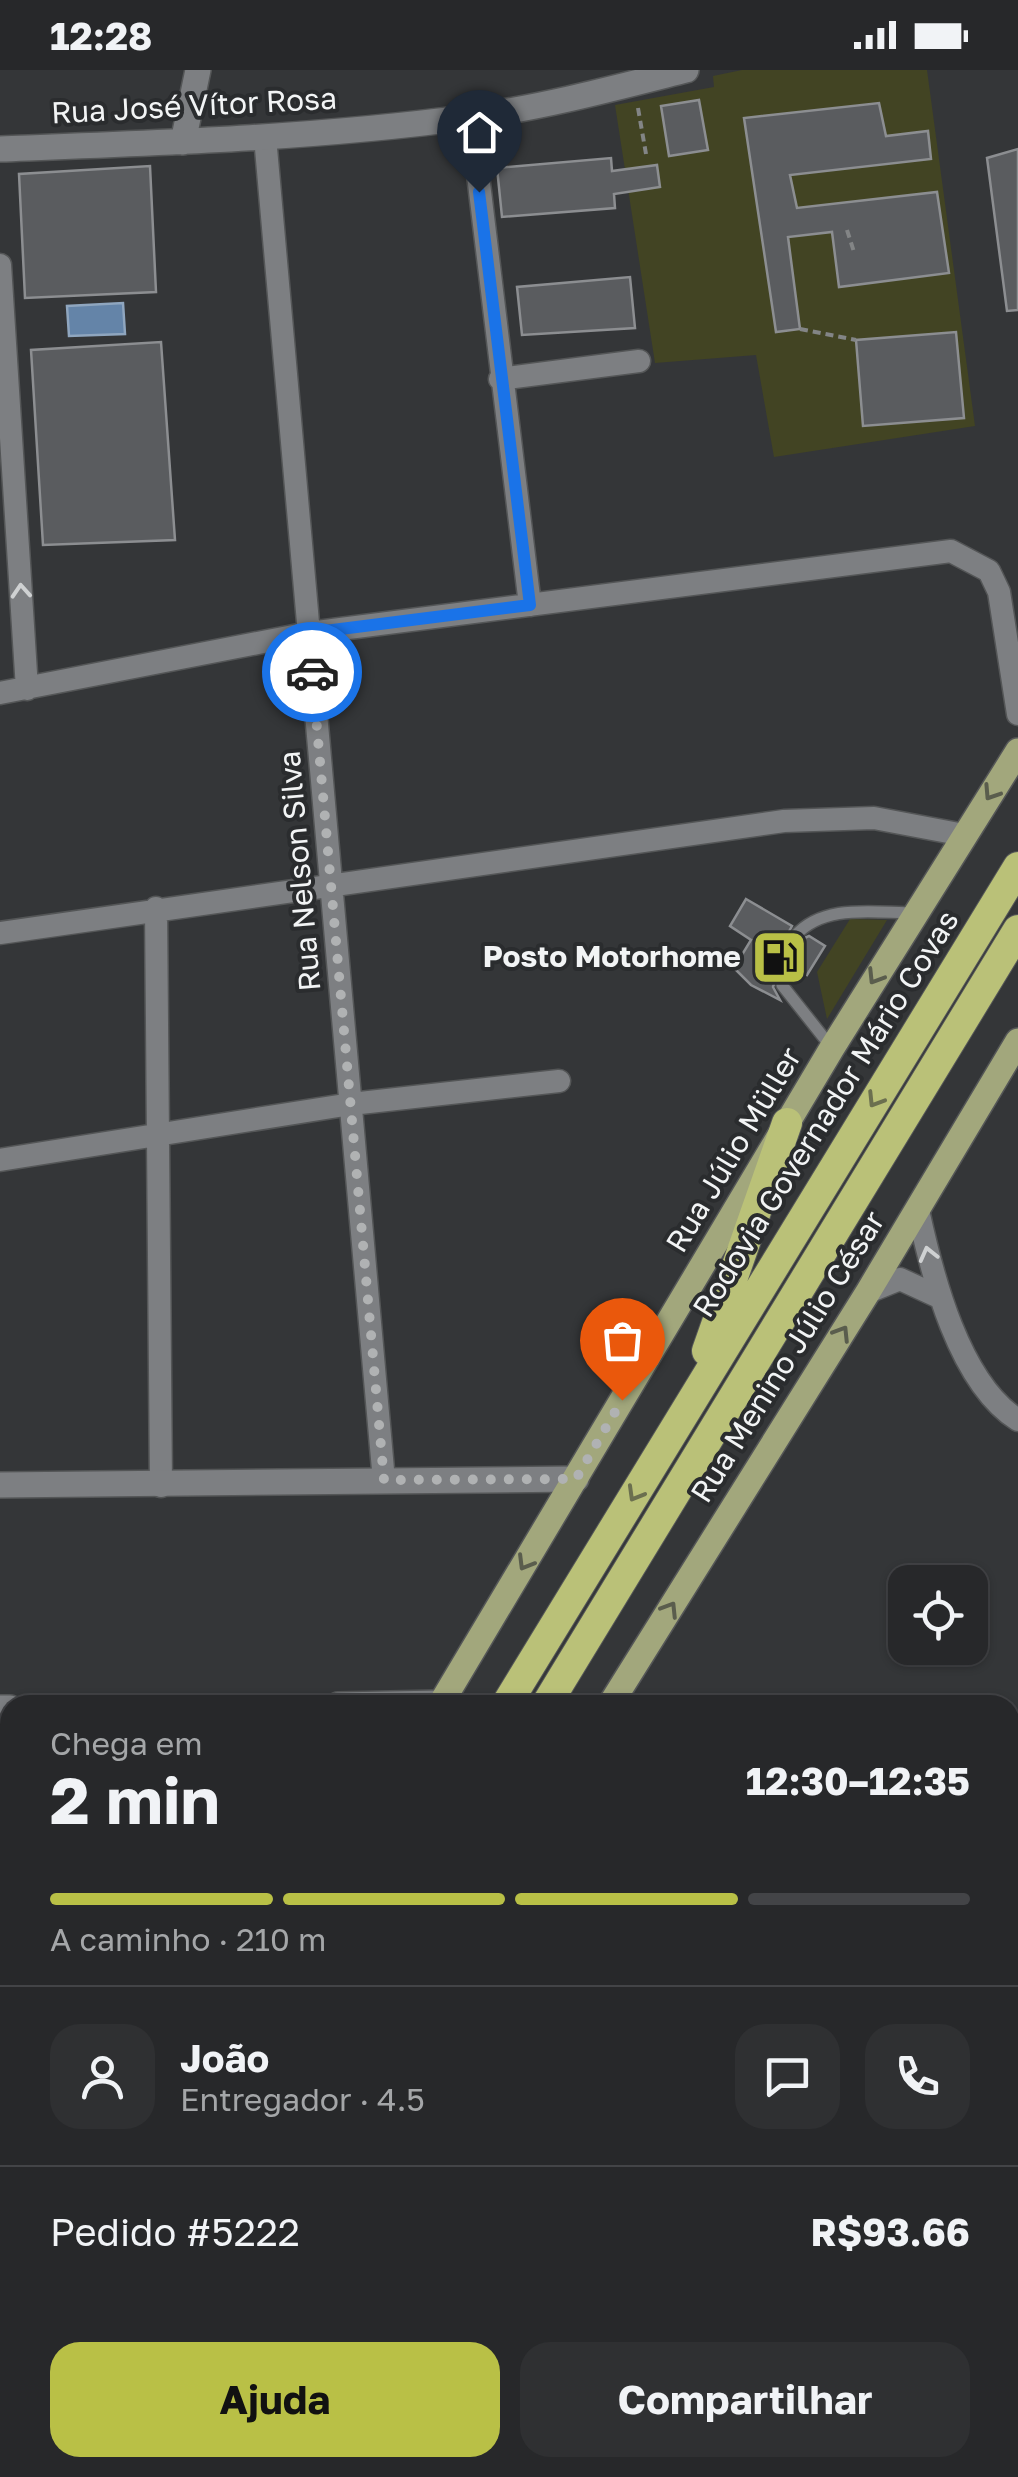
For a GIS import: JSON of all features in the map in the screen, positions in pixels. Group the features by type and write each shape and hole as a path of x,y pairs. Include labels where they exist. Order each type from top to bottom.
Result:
{"highway":[{"name":"Rodovia Governador Mário Covas","path":"512,1695 1018,868"},
{"path":"552,1695 1018,930"},
{"path":"938,1061 1018,972"},
{"path":"685,1410 787,1123"}],"main road":[{"path":"183,142 198,70"},
{"name":"Rua José Vítor Rosa","path":"0,149 264,138 471,117 686,70"},
{"name":"Rua Júlio Müller","path":"451,1695 832,1048 1018,751"},
{"name":"Rua Menino Júlio César","path":"616,1695 868,1292 1018,1041"},
{"path":"0,1485 576,1479"}],"street":[{"path":"471,117 530,605"},
{"name":"Rua Nelson Silva","path":"264,138 384,1480"},
{"path":"0,265 27,689"},
{"path":"500,379 639,361"},
{"path":"0,693 309,633 950,550 989,571 999,592 1018,714"},
{"path":"0,933 814,818 874,818 964,835"},
{"path":"156,908 162,1486"},
{"path":"0,1160 159,1138 351,1104 559,1081"},
{"path":"918,1210 939,1298 989,1393 1018,1420"},
{"path":"868,1292 900,1279 939,1298"}],"lane":[{"path":"795,936 808,922 824,914 915,913"},
{"path":"782,984 832,1048"}],"path":[{"path":"634,84 646,154"},
{"path":"847,230 854,252"},
{"path":"800,329 856,340"}],"green space":[{"path":"742,70 927,70 975,426 774,457 756,355 655,363 615,105 714,87 713,76"},
{"path":"850,919 887,920 827,1019 817,972"}],"water":[{"path":"123,303 125,334 69,336 67,306"}],"building":[{"path":"699,100 708,150 669,156 661,106"},
{"path":"879,103 886,136 928,131 931,159 790,175 797,208 937,192 949,273 839,287 832,232 788,237 800,329 776,332 744,118"},
{"path":"1018,149 1018,310 1007,311 987,158"},
{"path":"611,158 612,171 657,165 660,187 614,194 615,208 502,217 497,168"},
{"path":"150,166 156,292 25,298 19,174"},
{"path":"630,277 635,328 522,335 517,287"},
{"path":"956,332 964,418 863,426 856,340"},
{"path":"161,342 175,540 43,545 31,350"},
{"name":"Posto Motorhome","path":"746,899 792,926 786,937 791,944 809,936 825,946 807,975 794,967 789,979 776,978 773,987 780,1000 751,985 734,968 751,940 730,926"}],"way so far":[{"path":"312,672 384,1480 576,1479 622,1400"}],"place":[{"name":"Posto Motorhome","path":"780,957"}],"route":[{"path":"312,672 309,633 530,605 479,192"}]}
